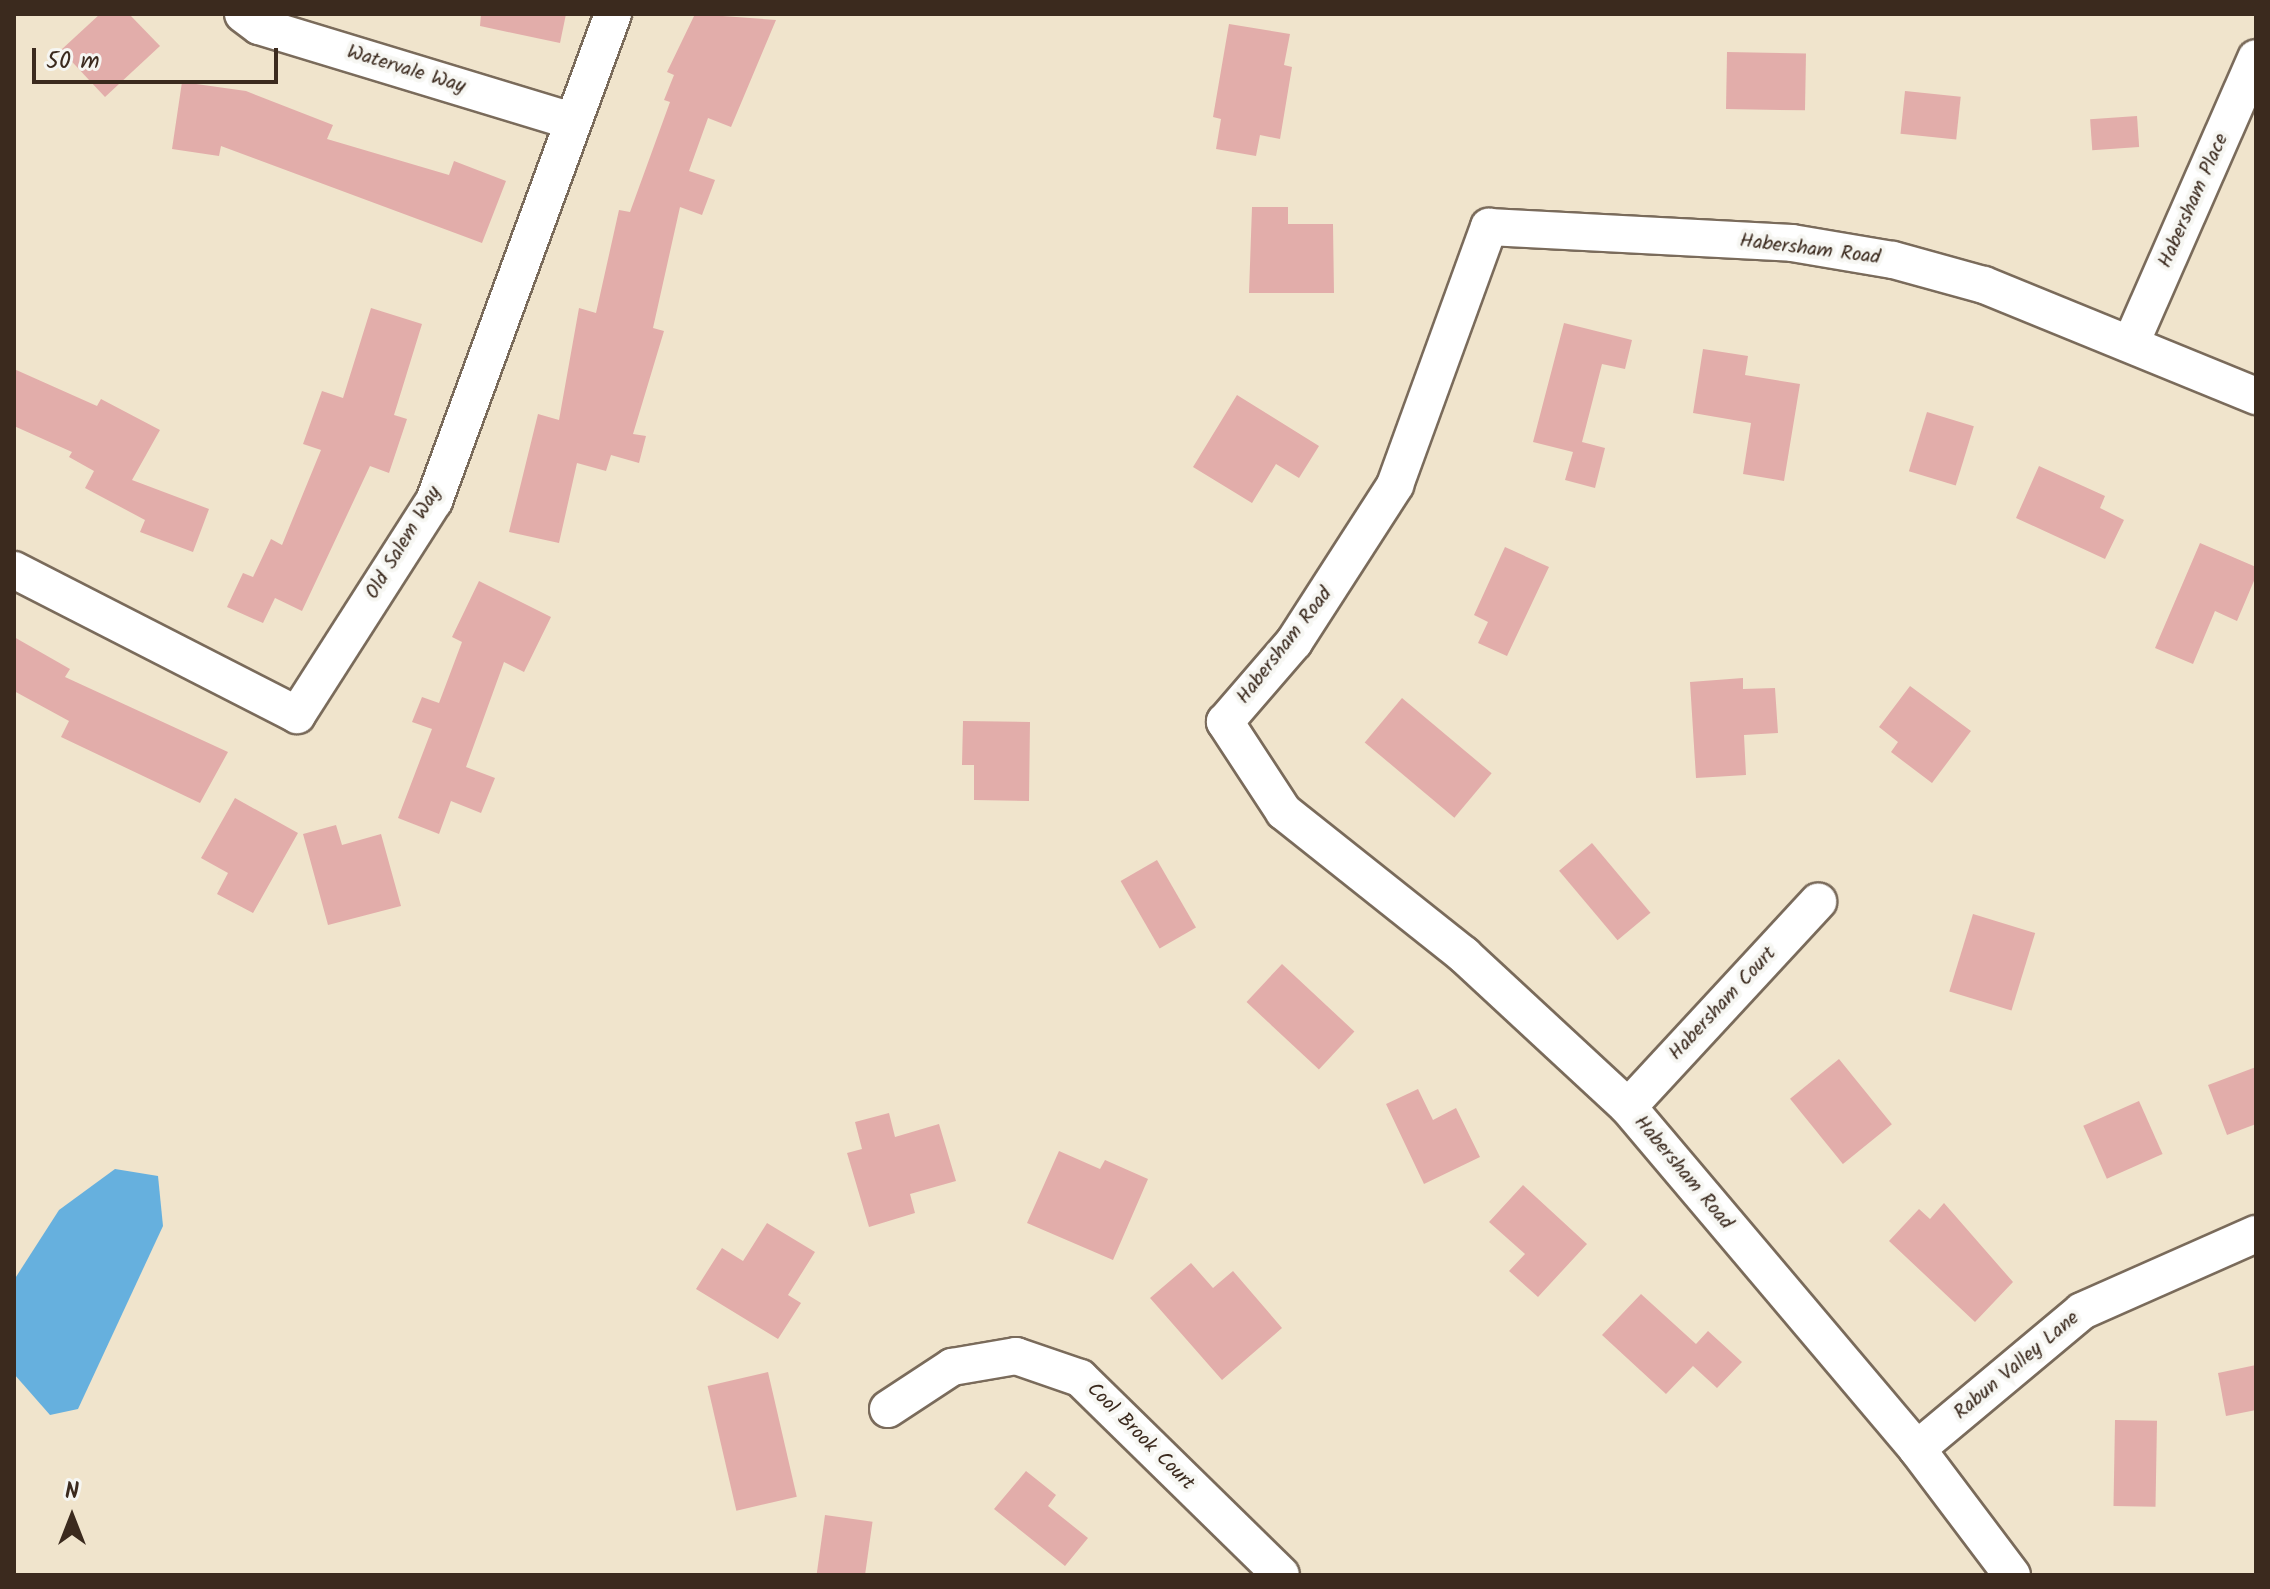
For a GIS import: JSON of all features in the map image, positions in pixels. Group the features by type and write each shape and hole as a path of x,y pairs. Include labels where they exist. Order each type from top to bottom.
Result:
{"street":[{"name":"Watervale Way","path":"243,14 259,26 571,121"},
{"name":"Old Salem Way","path":"14,570 297,715 434,501 527,262 571,121 613,14"},
{"name":"Habersham Place","path":"2131,343 2256,58"},
{"name":"Habersham Road","path":"2012,1575 1917,1449 1628,1107 1464,955 1284,812 1225,722 1294,642 1395,485 1489,227 1792,243 1893,260 1984,285 2256,396"},
{"name":"Habersham Court","path":"1628,1107 1818,902"},
{"name":"Rabun Valley Lane","path":"1917,1449 2082,1311 2256,1234"},
{"name":"Cool Brook Court","path":"888,1409 952,1367 1016,1356 1080,1378 1281,1575"}],"water":[{"path":"115,1169 158,1176 163,1226 78,1409 50,1415 14,1374 14,1280 59,1210"}],"building":[{"path":"100,14 129,14 160,46 105,97 61,50"},
{"path":"481,14 566,14 560,43 480,26"},
{"path":"695,14 776,20 731,127 708,118 689,171 715,180 702,215 680,207 653,328 664,331 633,434 646,436 639,463 611,455 606,471 577,463 559,543 509,532 538,414 559,420 579,308 596,313 619,210 630,212 670,102 664,100 674,75 667,72"},
{"path":"1229,24 1290,34 1284,65 1292,67 1280,139 1260,135 1256,156 1216,149 1221,119 1213,117"},
{"path":"1727,52 1806,53 1805,110 1726,109"},
{"path":"182,82 246,91 333,125 327,139 449,175 454,161 506,181 482,243 221,146 219,156 172,149"},
{"path":"1905,91 1961,97 1956,140 1901,134"},
{"path":"2137,116 2139,147 2092,150 2090,119"},
{"path":"1252,207 1288,207 1288,224 1333,224 1334,293 1249,293"},
{"path":"371,308 422,324 394,415 407,419 389,473 370,466 302,611 275,598 263,623 227,607 243,573 253,577 271,539 282,545 321,450 303,444 322,391 343,398"},
{"path":"1564,323 1632,340 1625,369 1602,364 1582,442 1605,448 1595,488 1565,480 1573,452 1533,442"},
{"path":"1703,349 1748,356 1745,375 1800,384 1784,481 1743,474 1751,423 1693,413"},
{"path":"14,369 97,406 101,399 160,430 132,480 209,509 193,552 140,532 145,520 85,488 94,471 69,457 72,452 14,426"},
{"path":"1237,395 1319,446 1299,478 1276,464 1252,503 1193,467"},
{"path":"1927,412 1974,426 1956,486 1909,471"},
{"path":"2039,466 2105,496 2100,508 2124,520 2105,559 2016,518"},
{"path":"2200,543 2256,567 2256,576 2237,621 2215,611 2193,664 2155,648"},
{"path":"1505,547 1549,567 1507,656 1478,643 1488,622 1474,615"},
{"path":"479,581 551,617 524,672 504,662 466,767 495,778 481,813 451,801 439,834 398,818 432,729 412,722 422,697 439,703 462,642 452,637"},
{"path":"14,637 70,669 65,677 228,752 200,803 61,737 69,721 14,691"},
{"path":"1743,678 1743,689 1775,688 1778,733 1744,735 1746,775 1696,778 1690,682"},
{"path":"1910,686 1971,731 1932,783 1891,752 1898,742 1879,727"},
{"path":"1402,698 1492,773 1454,818 1365,742"},
{"path":"963,721 1030,722 1029,801 974,800 974,765 962,765"},
{"path":"235,798 298,833 253,913 217,894 228,873 201,858"},
{"path":"336,825 342,845 381,834 401,906 328,925 303,834"},
{"path":"1592,843 1650,913 1618,940 1559,871"},
{"path":"1157,860 1196,928 1160,949 1121,881"},
{"path":"1973,914 2035,933 2011,1010 1949,991"},
{"path":"1282,964 1354,1032 1319,1070 1247,1002"},
{"path":"1839,1059 1892,1124 1843,1164 1790,1099"},
{"path":"2256,1067 2256,1124 2227,1135 2208,1085"},
{"path":"1418,1089 1433,1120 1456,1108 1480,1157 1424,1184 1386,1104"},
{"path":"2139,1101 2163,1154 2107,1179 2083,1126"},
{"path":"889,1113 895,1137 939,1124 956,1181 910,1194 915,1213 869,1227 847,1153 862,1149 855,1122"},
{"path":"1059,1151 1100,1169 1105,1160 1148,1179 1113,1260 1027,1223"},
{"path":"1523,1185 1587,1244 1538,1297 1509,1271 1525,1254 1489,1222"},
{"path":"1944,1203 2013,1282 1975,1322 1889,1241 1919,1209 1930,1219"},
{"path":"767,1223 815,1252 788,1295 801,1303 778,1339 696,1289 722,1248 743,1261"},
{"path":"1191,1263 1213,1288 1233,1271 1282,1328 1222,1380 1150,1298"},
{"path":"1641,1294 1696,1344 1708,1331 1742,1362 1717,1388 1693,1366 1666,1394 1602,1335"},
{"path":"2256,1365 2256,1410 2226,1416 2218,1373"},
{"path":"768,1372 797,1497 736,1511 708,1386"},
{"path":"2115,1420 2157,1421 2155,1507 2113,1506"},
{"path":"1026,1471 1056,1495 1048,1506 1088,1538 1065,1566 994,1509"},
{"path":"825,1515 873,1522 865,1575 817,1575"}]}
